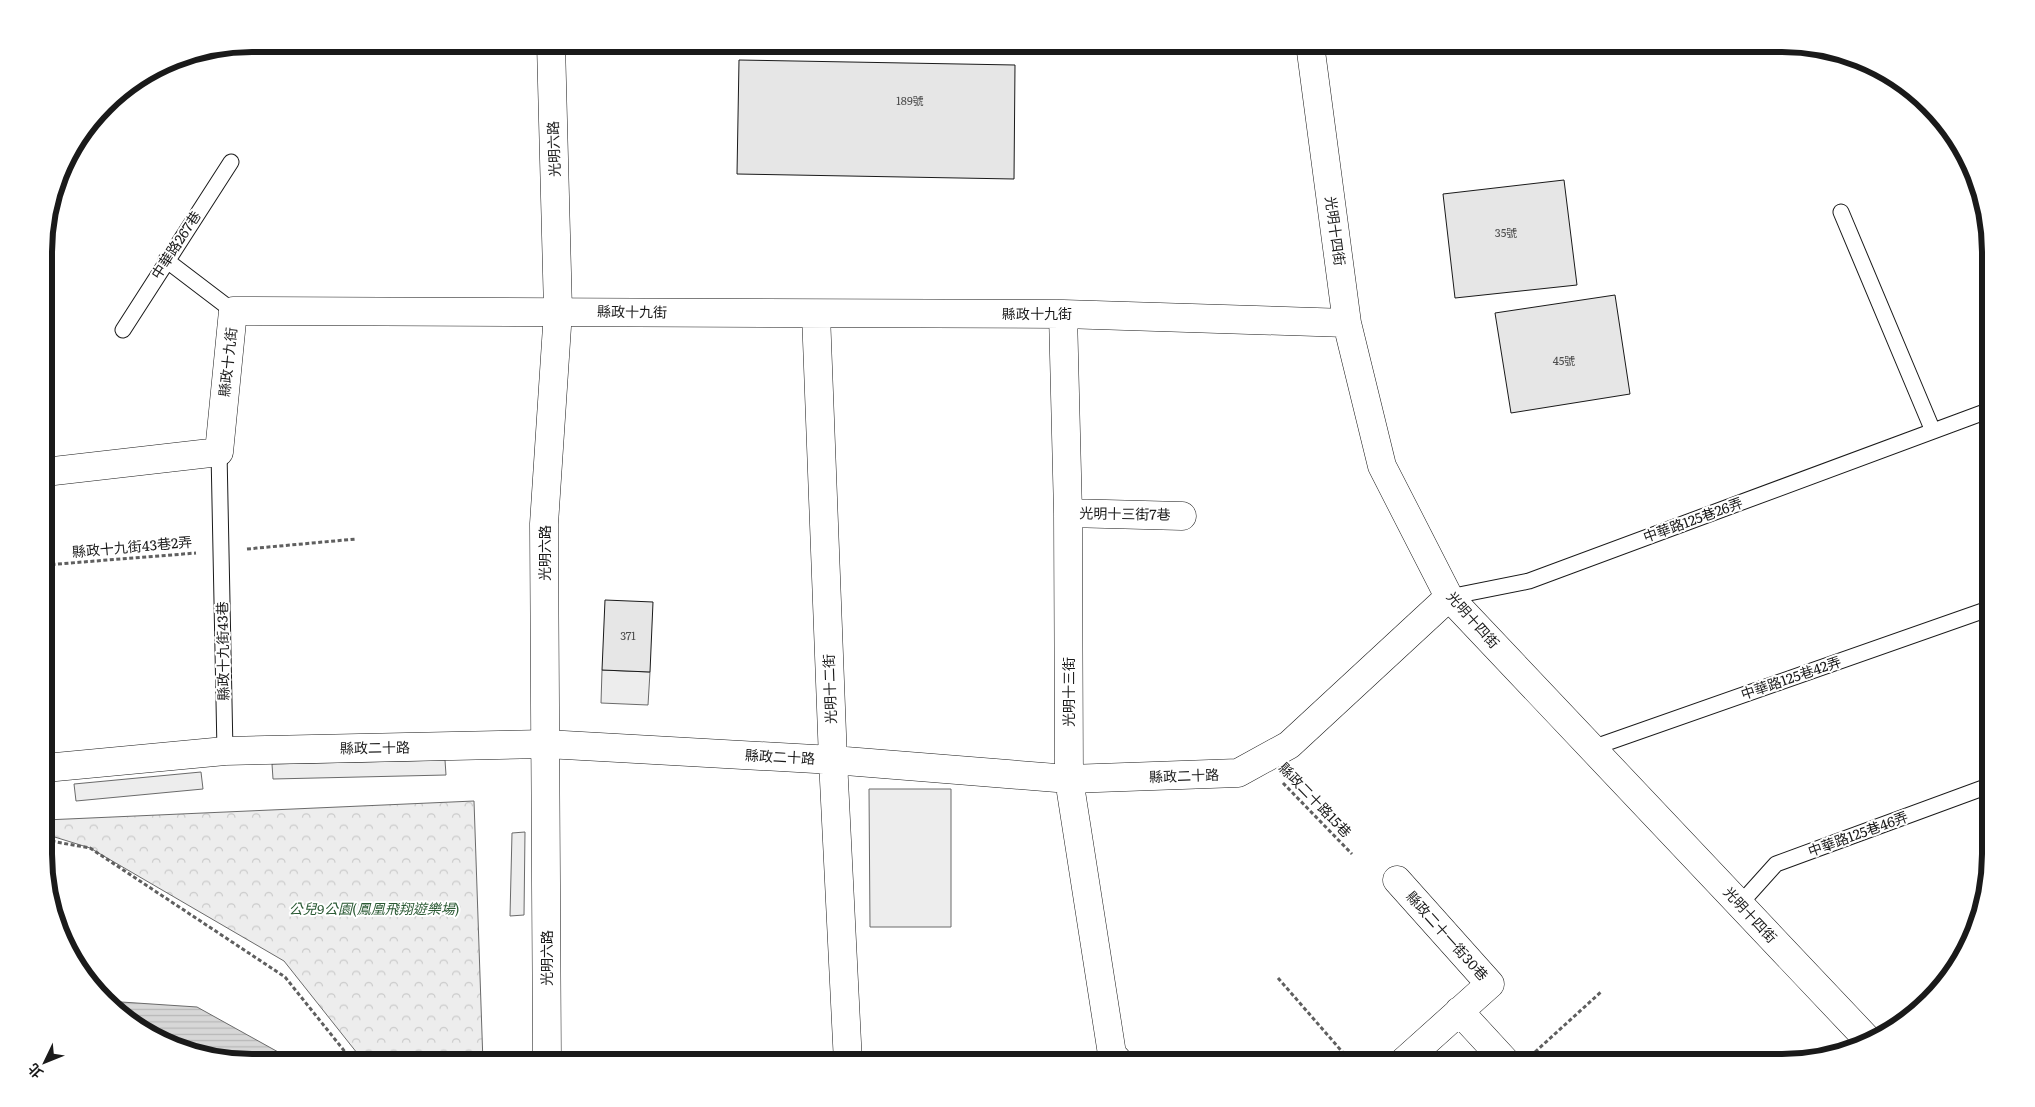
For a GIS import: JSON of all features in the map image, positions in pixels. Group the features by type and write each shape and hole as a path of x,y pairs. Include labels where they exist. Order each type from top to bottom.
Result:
{"street":[{"name":"光明六路","path":"547,1054 544,524 558,311 551,52"},
{"name":"光明十四街","path":"1311,52 1347,324 1382,466 1449,597 1865,1037"},
{"name":"縣政十九街","path":"219,452 233,312 558,311 1064,314 1347,324"},
{"name":"光明十二街","path":"816,314 833,760 848,1054"},
{"name":"光明十三街","path":"1064,314 1068,513 1069,779 1110,1054"},
{"path":"52,471 219,452"},
{"name":"光明十三街7巷","path":"1068,513 1182,516"},
{"name":"縣政二十路","path":"52,767 225,751 546,744 833,760 1069,779 1238,773 1289,745 1449,597"},
{"name":"縣政二十一街30巷","path":"1397,880 1490,984 1459,1011"},
{"path":"1412,1054 1459,1011 1512,1054"}],"lane":[{"name":"中華路267巷","path":"122,330 231,162"},
{"path":"1841,212 1933,431"},
{"path":"166,260 233,312"},
{"name":"中華路125巷26弄","path":"1449,597 1530,581 1982,413"},
{"name":"縣政十九街43巷","path":"219,452 225,751"},
{"name":"中華路125巷42弄","path":"1592,748 1982,611"},
{"name":"中華路125巷46弄","path":"1740,904 1776,864 1982,788"}],"path":[{"path":"221,551 356,540"},
{"name":"縣政十九街43巷2弄","path":"52,564 221,551"},
{"name":"縣政二十路15巷","path":"1262,761 1352,854"},
{"path":"52,841 90,848 285,977 347,1054"},
{"path":"1278,978 1344,1054"},
{"path":"1526,1054 1602,991"}],"shaded area":[{"path":"602,670 650,672 648,705 601,703"},
{"path":"445,760 446,775 273,779 272,764"},
{"path":"201,772 203,789 76,801 74,784"},
{"path":"869,789 951,789 951,927 870,927"},
{"path":"525,832 524,915 510,916 512,833"},
{"path":"117,1002 197,1007 282,1054 227,1053 188,1044 153,1028"}],"green space":[{"name":"公兒9公園(鳳凰飛翔遊樂場)","path":"474,801 483,1054 358,1054 284,961 90,848 52,836 52,820"}],"building":[{"path":"739,60 1015,65 1014,179 737,174"},
{"path":"1564,180 1577,285 1455,298 1443,194"},
{"path":"1615,295 1630,394 1511,413 1495,313"},
{"path":"605,600 653,602 650,672 602,670"}]}
